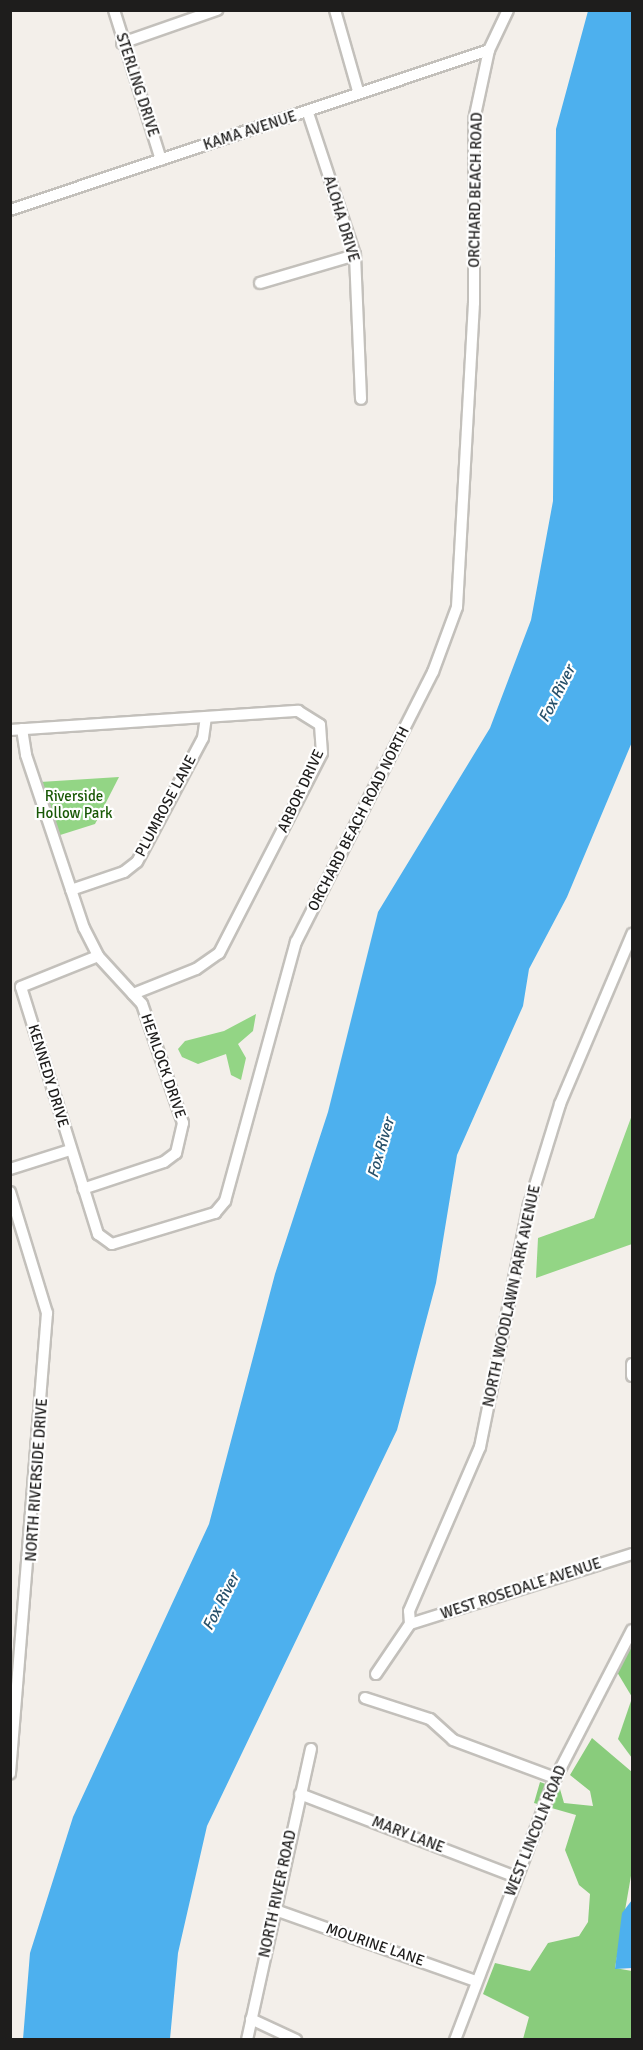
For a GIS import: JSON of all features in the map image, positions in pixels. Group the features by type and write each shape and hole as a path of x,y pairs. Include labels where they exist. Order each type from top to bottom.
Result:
{"street":[{"name":"STERLING DRIVE","path":"114,10 122,43 161,160"},
{"path":"122,43 217,10"},
{"path":"335,10 358,91"},
{"name":"ORCHARD BEACH ROAD","path":"474,303 474,120 489,50 508,10"},
{"name":"KAMA AVENUE","path":"10,210 308,113 358,91 489,50"},
{"name":"ALOHA DRIVE","path":"308,113 355,255 361,399"},
{"path":"260,283 355,255"},
{"name":"ORCHARD BEACH ROAD NORTH","path":"104,1242 121,1243 215,1213 225,1201 296,942 418,702 457,607 474,303"},
{"name":"ARBOR DRIVE","path":"10,730 298,711 320,725 322,753 219,953 195,969 133,994"},
{"name":"PLUMROSE LANE","path":"71,890 124,872 137,862 203,738 206,717"},
{"name":"HEMLOCK DRIVE","path":"22,729 26,755 71,890 98,956 142,1004 183,1123 182,1140 164,1162 83,1190"},
{"name":"NORTH WOODLAWN PARK AVENUE","path":"410,1624 409,1611 480,1447 529,1205 560,1104 633,934"},
{"name":"KENNEDY DRIVE","path":"98,956 21,987 83,1190 104,1242"},
{"path":"10,1169 70,1150"},
{"name":"NORTH RIVERSIDE DRIVE","path":"10,1192 47,1313 10,1774"},
{"path":"633,1364 633,1376"},
{"name":"WEST ROSEDALE AVENUE","path":"410,1624 633,1554"},
{"path":"376,1674 410,1624"},
{"name":"WEST LINCOLN ROAD","path":"455,2040 555,1778 633,1630"},
{"path":"365,1698 430,1719 453,1740 555,1778"},
{"name":"NORTH RIVER ROAD","path":"247,2040 311,1749"},
{"name":"MARY LANE","path":"300,1794 516,1877"},
{"name":"MOURINE LANE","path":"274,1910 476,1981"},
{"path":"252,2019 296,2040"}],"green space":[{"name":"Riverside Hollow Park","path":"119,777 95,824 57,836 40,782"},
{"path":"256,1014 253,1031 238,1044 246,1058 241,1080 231,1075 226,1054 198,1064 182,1057 178,1049 185,1041 224,1031"},
{"path":"632,1115 632,1244 536,1278 538,1238 594,1218"},
{"path":"632,1641 632,1697 617,1672"},
{"path":"632,1698 632,1758 618,1739"},
{"path":"592,1738 632,1772 632,1870 615,1968 632,1971 632,2039 523,2039 529,2017 483,1994 495,1963 530,1971 548,1943 579,1936 588,1922 590,1894 579,1885 565,1850 576,1815 534,1803 540,1782 560,1789 564,1803 593,1806 590,1791 570,1775"}],"water":[{"name":"Fox River","path":"588,11 632,11 632,742 567,897 529,969 523,1006 457,1155 436,1283 397,1430 207,1826 178,1953 170,2039 23,2039 30,1953 73,1817 209,1524 275,1274 328,1112 378,912 490,728 531,620 553,501 556,129"},
{"path":"632,1900 632,1968 615,1969 622,1913"}]}
